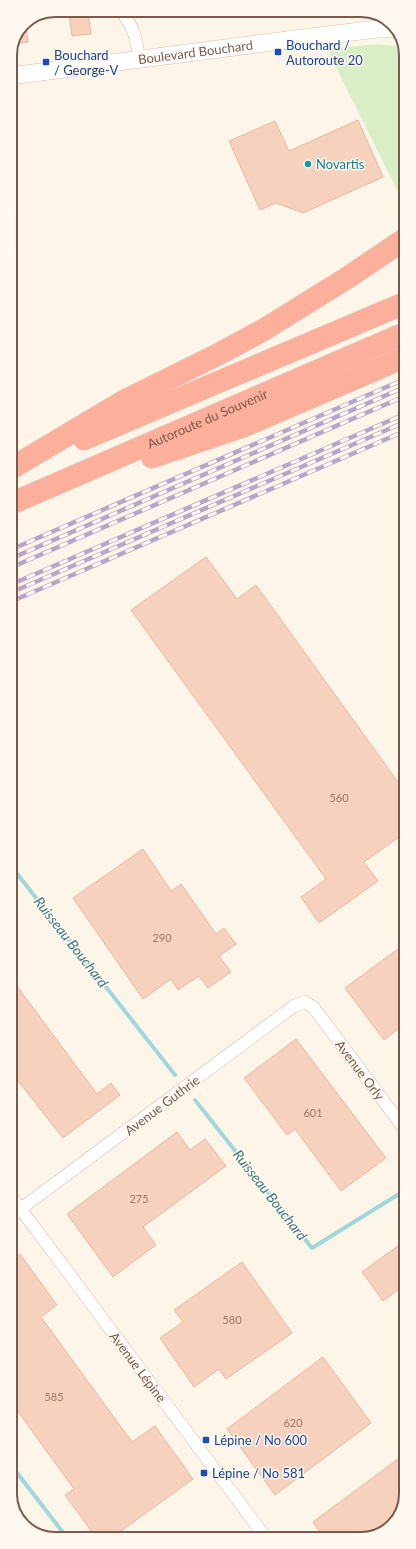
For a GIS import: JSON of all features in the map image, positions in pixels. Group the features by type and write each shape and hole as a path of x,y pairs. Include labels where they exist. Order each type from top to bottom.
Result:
{"highway":[{"path":"17,465 126,400 219,354 265,328 340,282 399,243"},
{"path":"17,466 399,306"},
{"name":"Autoroute du Souvenir","path":"17,501 399,336"},
{"path":"17,502 244,426 399,360"}],"main road":[{"name":"Boulevard Bouchard","path":"358,31 382,23"},
{"name":"Boulevard Bouchard","path":"17,75 358,31 389,29"}],"street":[{"path":"125,17 132,27 139,60"},
{"name":"Avenue Guthrie","path":"17,1211 294,1006 305,1002 314,1008"},
{"name":"Avenue Orly","path":"314,1008 399,1122"},
{"name":"Avenue Lépine","path":"17,1213 261,1532"}],"green space":[{"path":"377,44 397,46 399,55 399,194 327,49"}],"building":[{"path":"70,17 89,17 91,34 72,36"},
{"path":"26,30 28,42 19,43"},
{"name":"Novartis","path":"358,120 383,177 303,213 276,203 260,210 229,141 275,121 289,151"},
{"path":"206,557 237,599 256,585 399,783 399,837 364,862 378,881 319,923 301,897 326,879 131,610"},
{"path":"143,849 171,891 181,884 216,934 224,928 236,944 219,956 231,972 208,988 199,976 178,990 171,979 143,999 73,898"},
{"path":"399,948 399,1028 384,1040 345,988"},
{"path":"17,986 97,1094 111,1083 120,1095 63,1138 17,1080"},
{"path":"296,1039 386,1158 341,1191 295,1129 287,1135 244,1078"},
{"path":"177,1132 190,1150 205,1139 226,1166 143,1227 156,1245 113,1277 67,1214"},
{"path":"399,1245 399,1289 383,1301 362,1272"},
{"path":"20,1254 57,1305 41,1317 132,1442 155,1426 193,1479 120,1532 92,1532 65,1495 74,1489 17,1410 17,1256"},
{"path":"242,1262 292,1333 226,1379 219,1369 194,1387 160,1338 183,1322 174,1310"},
{"path":"323,1357 371,1423 275,1495 227,1429"},
{"path":"399,1458 398,1501 393,1515 380,1527 361,1532 320,1532 313,1522"}],"waterway":[{"name":"Ruisseau Bouchard","path":"17,874 175,1075"},
{"name":"Ruisseau Bouchard","path":"195,1100 312,1248 399,1194"},
{"path":"17,1473 63,1532"}],"railway":[{"path":"17,547 399,382"},
{"path":"17,556 399,390"},
{"path":"17,565 399,399"},
{"path":"17,582 399,417"},
{"path":"17,590 399,425"},
{"path":"17,599 399,434"}],"place":[{"name":"Bouchard / Autoroute 20","path":"278,52"},
{"name":"Bouchard / George-V","path":"46,62"},
{"name":"Novartis","path":"308,164"},
{"name":"Lépine / No 600","path":"206,1440"},
{"name":"Lépine / No 581","path":"204,1473"}]}
